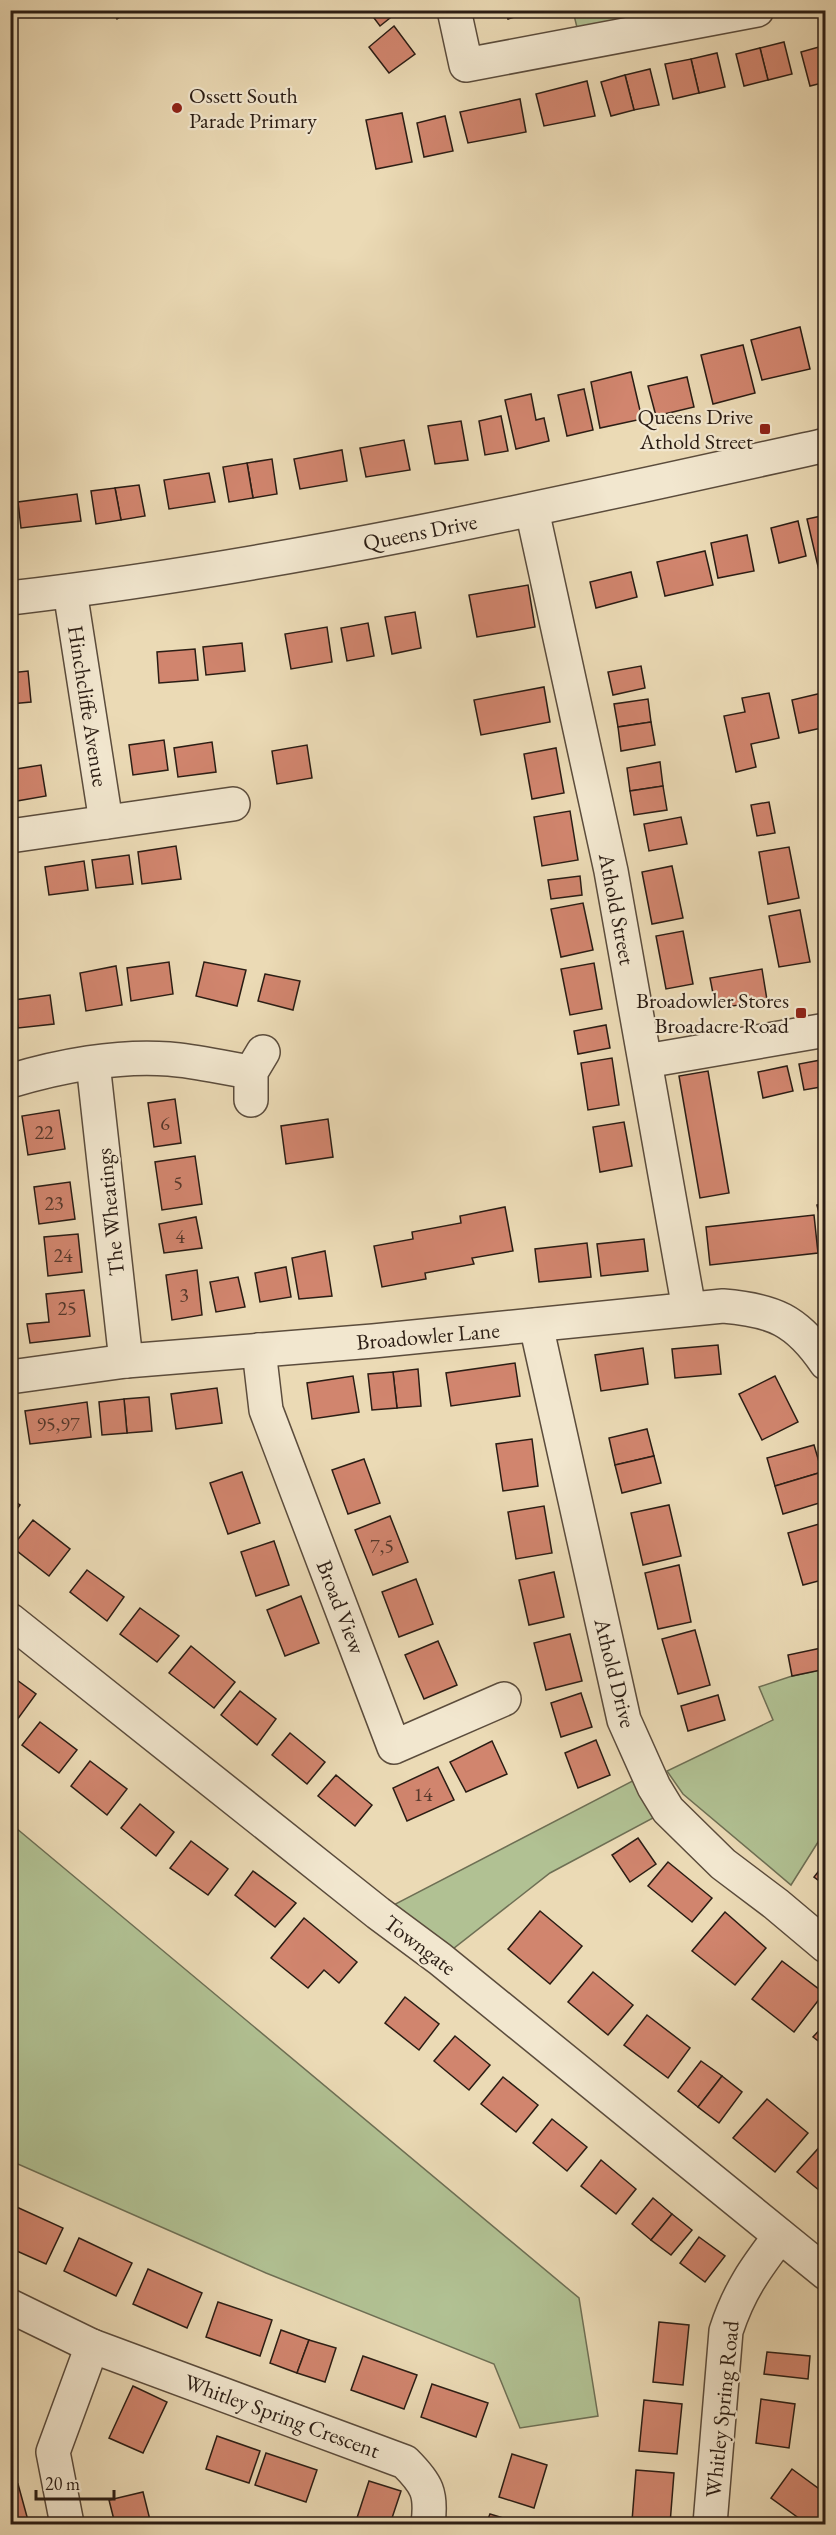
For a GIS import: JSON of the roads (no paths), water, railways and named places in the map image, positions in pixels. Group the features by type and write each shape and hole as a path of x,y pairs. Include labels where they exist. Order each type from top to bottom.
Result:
{"street":[{"path":"454,10 466,65 757,10"},
{"name":"Queens Drive","path":"10,598 70,591 331,549 532,510 825,445"},
{"name":"Athold Street","path":"532,510 611,871 689,1310"},
{"name":"Hinchcliffe Avenue","path":"70,591 106,822"},
{"path":"10,836 233,804"},
{"path":"646,1061 825,1030"},
{"path":"10,1081 93,1063 169,1059 255,1075"},
{"name":"The Wheatings","path":"93,1063 126,1361"},
{"name":"Broadowler Lane","path":"10,1377 126,1361 723,1306 749,1308 774,1314 796,1328 813,1345 825,1363"},
{"name":"Athold Drive","path":"536,1325 624,1720 654,1787 668,1810 723,1864 776,1904 825,1946"},
{"name":"Broad View","path":"259,1350 266,1410 394,1747 504,1699"},
{"name":"Towngate","path":"10,1620 386,1920 440,1959 825,2273"},
{"name":"Whitley Spring Road","path":"710,2524 726,2331 746,2281 780,2236"},
{"name":"Whitley Spring Crescent","path":"10,2306 92,2346 405,2462 423,2480 431,2501 428,2524"},
{"path":"67,2524 53,2452 92,2346"}],"place":[{"name":"Ossett South Parade Primary","path":"177,108"},
{"name":"Queens Drive Athold Street","path":"765,429"},
{"name":"Broadowler Stores Broadacre Road","path":"801,1013"}]}
